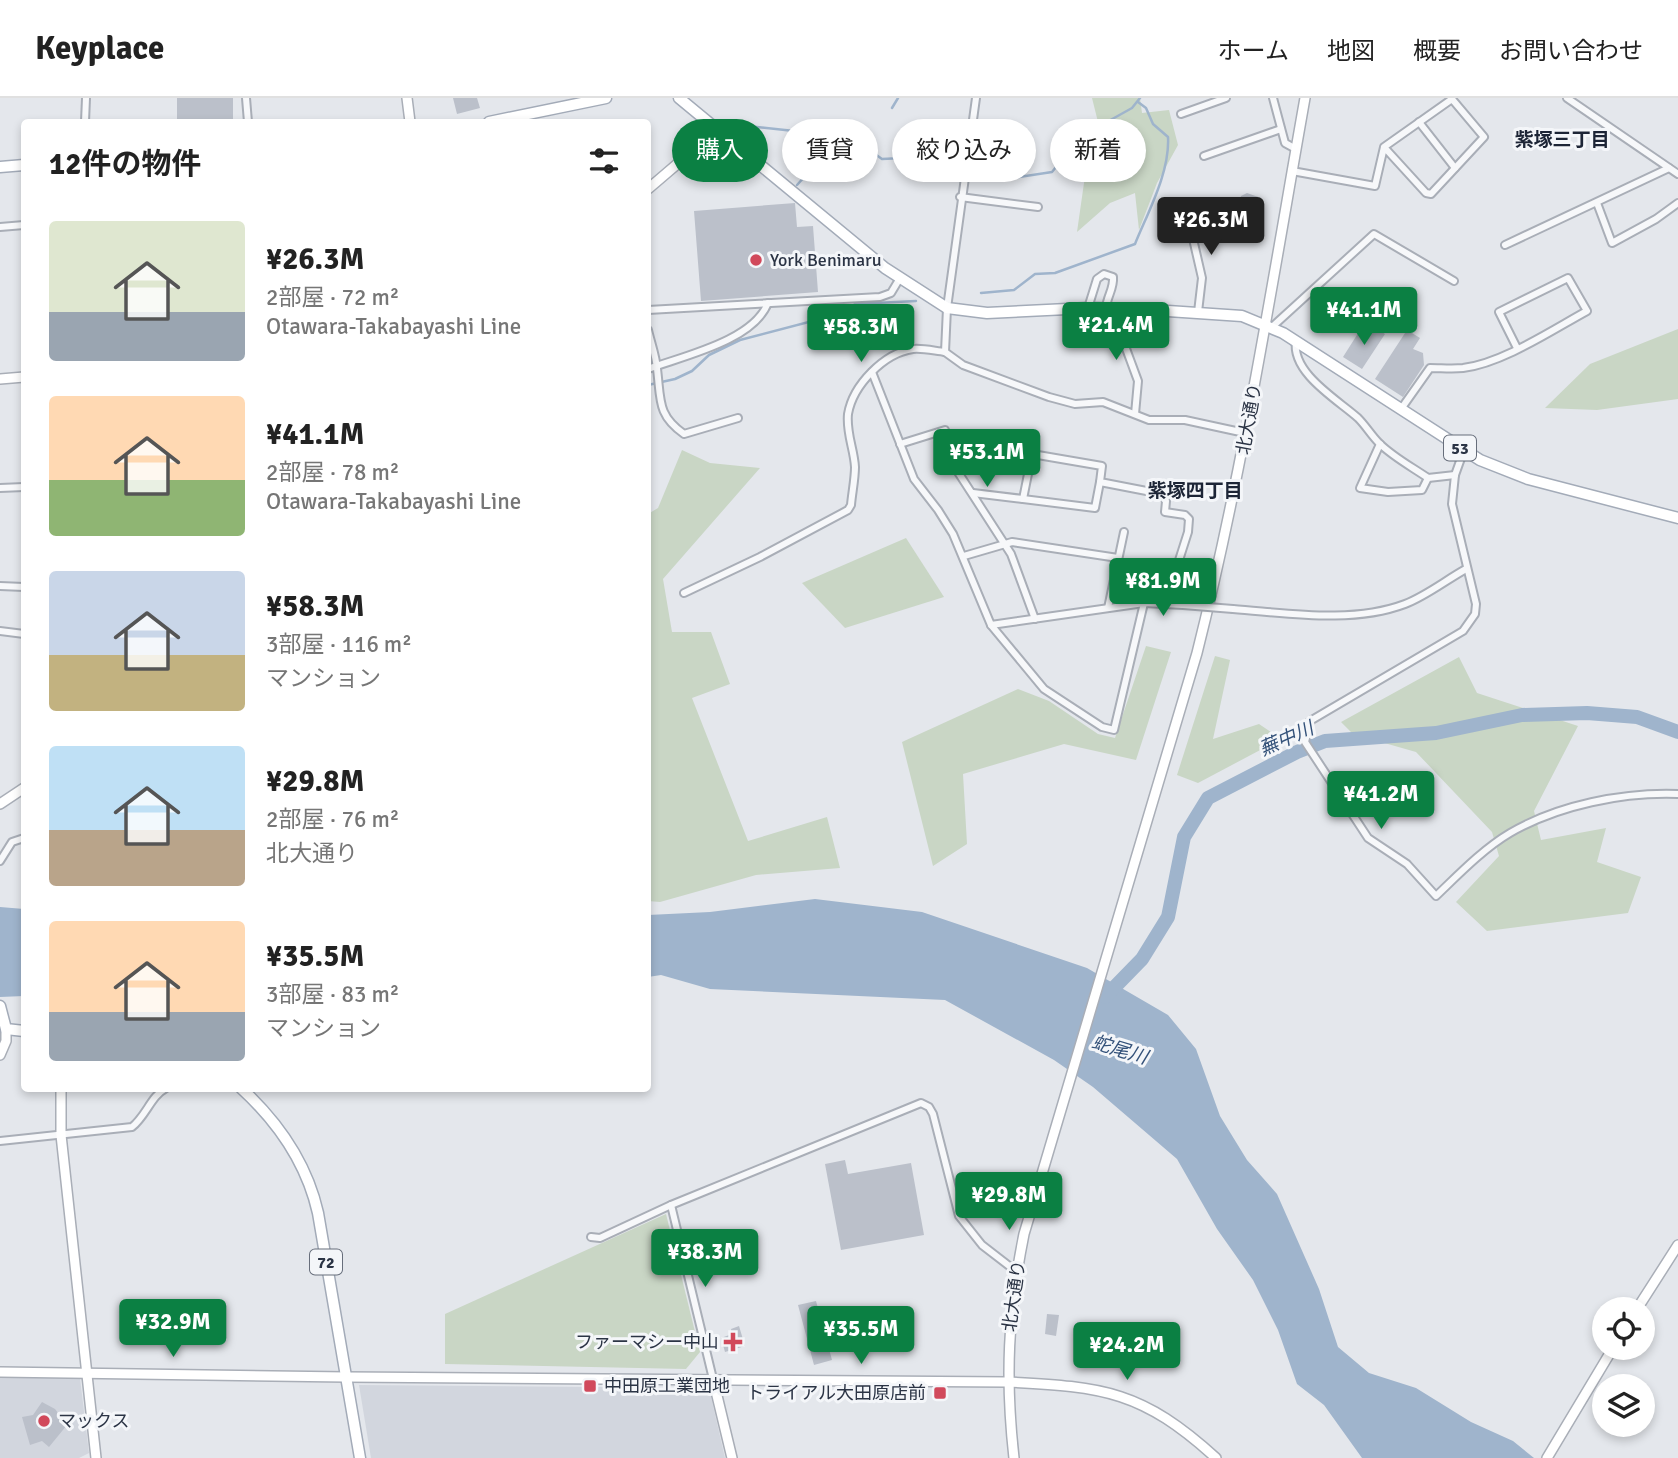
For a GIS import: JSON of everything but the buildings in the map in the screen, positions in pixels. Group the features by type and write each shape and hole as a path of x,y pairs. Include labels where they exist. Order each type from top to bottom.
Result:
{"main road":[{"name":"53","path":"679,98 704,119"},
{"path":"503,119 599,99"},
{"path":"0,167 21,165"},
{"name":"53","path":"768,171 900,278 947,307 987,313 1109,308 1242,316 1269,325 1296,341 1464,450 1528,479 1678,518"},
{"path":"1,1010 6,1029 21,1031"},
{"name":"72","path":"245,1092 283,1135 310,1184 318,1213 360,1458"}],"street":[{"path":"85,119 86,98"},
{"path":"246,98 248,119"},
{"path":"407,98 410,119"},
{"path":"945,352 947,307 975,98"},
{"path":"1181,114 1226,98"},
{"path":"1273,98 1285,143 1296,149"},
{"name":"北大通り","path":"1014,1458 1008,1382 1008,1333 1024,1234 1197,653 1220,562 1269,325 1305,98"},
{"path":"1567,98 1678,174"},
{"path":"1292,171 1375,186 1384,147 1452,99 1483,137 1431,194 1426,193 1384,147"},
{"path":"1419,122 1455,168"},
{"path":"1204,156 1281,129"},
{"path":"651,186 672,168"},
{"path":"1505,246 1669,168"},
{"path":"960,197 1038,207"},
{"path":"1597,203 1612,243 1656,219 1678,203"},
{"path":"1185,204 1202,278 1198,312"},
{"path":"0,227 21,225"},
{"path":"1269,325 1374,234 1454,281"},
{"path":"1088,308 1097,279 1104,274 1113,276 1114,286 1107,297 1138,381 1135,414"},
{"path":"651,310 880,297 891,293 900,278"},
{"path":"1401,409 1430,368 1463,368 1482,363 1517,348 1587,311 1568,278 1499,312 1517,348"},
{"path":"651,368 724,343 764,313 768,303"},
{"path":"1296,341 1294,350 1298,359 1314,381 1360,420 1380,444 1428,478 1455,475"},
{"path":"651,342 657,366 661,407 669,423 684,435 738,418"},
{"path":"684,593 760,557 848,510 851,505 855,465 849,443 848,416 852,400 872,372 890,356 914,349 945,352 964,365 1075,404 1102,402 1149,420 1185,420 1245,433"},
{"path":"872,372 914,479 938,510 964,556 991,625 1044,690 1102,727 1114,730 1144,603"},
{"path":"0,379 21,377"},
{"path":"900,444 945,430 956,469 1005,544 1035,618"},
{"path":"1380,444 1360,488 1388,492 1422,490 1428,478"},
{"path":"1464,450 1455,475 1452,504 1476,604 1475,614 1463,631 1310,721 1305,742 1320,767 1368,838 1407,864 1436,896 1494,844 1511,832 1549,815 1596,802 1660,793 1678,794"},
{"path":"973,493 1095,508 1102,466 1031,454 1023,499"},
{"path":"1100,482 1162,494 1166,501 1165,512 1185,515 1189,519 1188,532 1165,604"},
{"path":"0,488 21,487"},
{"path":"1108,608 1124,531"},
{"path":"964,556 1005,544 1118,558"},
{"path":"991,625 1144,603 1327,615 1386,611 1409,603 1466,569"},
{"path":"0,586 21,587"},
{"path":"0,631 21,634"},
{"path":"0,804 21,790"},
{"path":"1,857 12,842 21,839"},
{"path":"0,1055 6,1041 6,1029"},
{"path":"61,1092 61,1135 96,1458"},
{"path":"0,1141 132,1127 146,1115 155,1097 161,1092"},
{"path":"591,1237 600,1238 671,1205 921,1103 929,1107 933,1114 959,1216 982,1245 1017,1272"},
{"path":"671,1205 732,1458"},
{"path":"1645,1297 1678,1245"},
{"path":"1549,1454 1606,1360"},
{"path":"0,1372 1008,1382 1085,1387 1123,1396 1184,1429 1216,1458"}],"shaded area":[{"path":"0,1378 80,1378 89,1453 79,1458 0,1458"},
{"path":"359,1385 709,1388 725,1458 371,1458"}],"green space":[{"path":"1092,98 1140,98 1142,113 1169,110 1178,145 1157,183 1139,230 1135,193 1110,203 1077,232 1084,182 1146,182 1146,119 1097,119"},
{"path":"1678,329 1678,399 1597,410 1545,408 1590,364"},
{"path":"682,450 710,463 760,468 663,579 672,632 711,632 730,684 692,698 748,841 827,817 840,868 756,875 660,902 651,901 651,512 658,508"},
{"path":"906,538 944,597 845,628 802,583"},
{"path":"1146,646 1171,652 1136,760 1064,744 963,774 967,844 933,866 902,742 1018,689 1049,701 1098,734 1115,738"},
{"path":"1215,656 1230,660 1213,739 1259,724 1281,739 1198,783 1177,775"},
{"path":"1459,657 1477,693 1578,726 1534,811 1541,840 1606,828 1597,862 1641,877 1628,913 1487,931 1456,902 1499,856 1492,832 1416,752 1353,734 1341,722"},
{"path":"666,1214 700,1352 686,1369 445,1364 445,1314"}],"water":[{"name":"蛇尾川","path":"815,899 922,912 1087,968 1168,1015 1196,1049 1220,1116 1247,1160 1277,1194 1319,1289 1338,1347 1369,1373 1416,1388 1471,1422 1513,1441 1534,1458 1362,1458 1324,1405 1297,1384 1278,1330 1253,1280 1217,1229 1177,1159 1093,1087 1054,1060 945,1000 710,989 661,975 651,977 651,915 710,912"},
{"path":"0,907 21,909 21,996 0,997"}],"waterway":[{"path":"892,108 898,98"},
{"path":"878,156 882,159 903,158 1007,179 1052,172 1080,137 1132,108 1140,98"},
{"path":"981,293 1014,290 1035,274 1055,273 1135,244 1162,178 1168,150 1168,137 1153,124 1146,108 1138,102"},
{"path":"768,128 782,130"},
{"path":"797,185 800,182"},
{"path":"651,384 675,379 692,371 709,355 740,340 843,313 855,304 916,301"},
{"name":"蕪中川","path":"1105,997 1142,959 1168,917 1184,837 1208,798 1297,752 1325,741 1436,733 1522,715 1587,713 1637,717 1678,732"}],"place":[{"name":"York Benimaru","path":"756,260"},
{"name":"ファーマシー中山","path":"733,1342"},
{"name":"中田原工業団地","path":"590,1386"},
{"name":"トライアル大田原店前","path":"940,1393"},
{"name":"マックス","path":"44,1421"}],"district":[{"name":"紫塚三丁目","path":"1562,139"},
{"name":"紫塚四丁目","path":"1195,490"}]}
